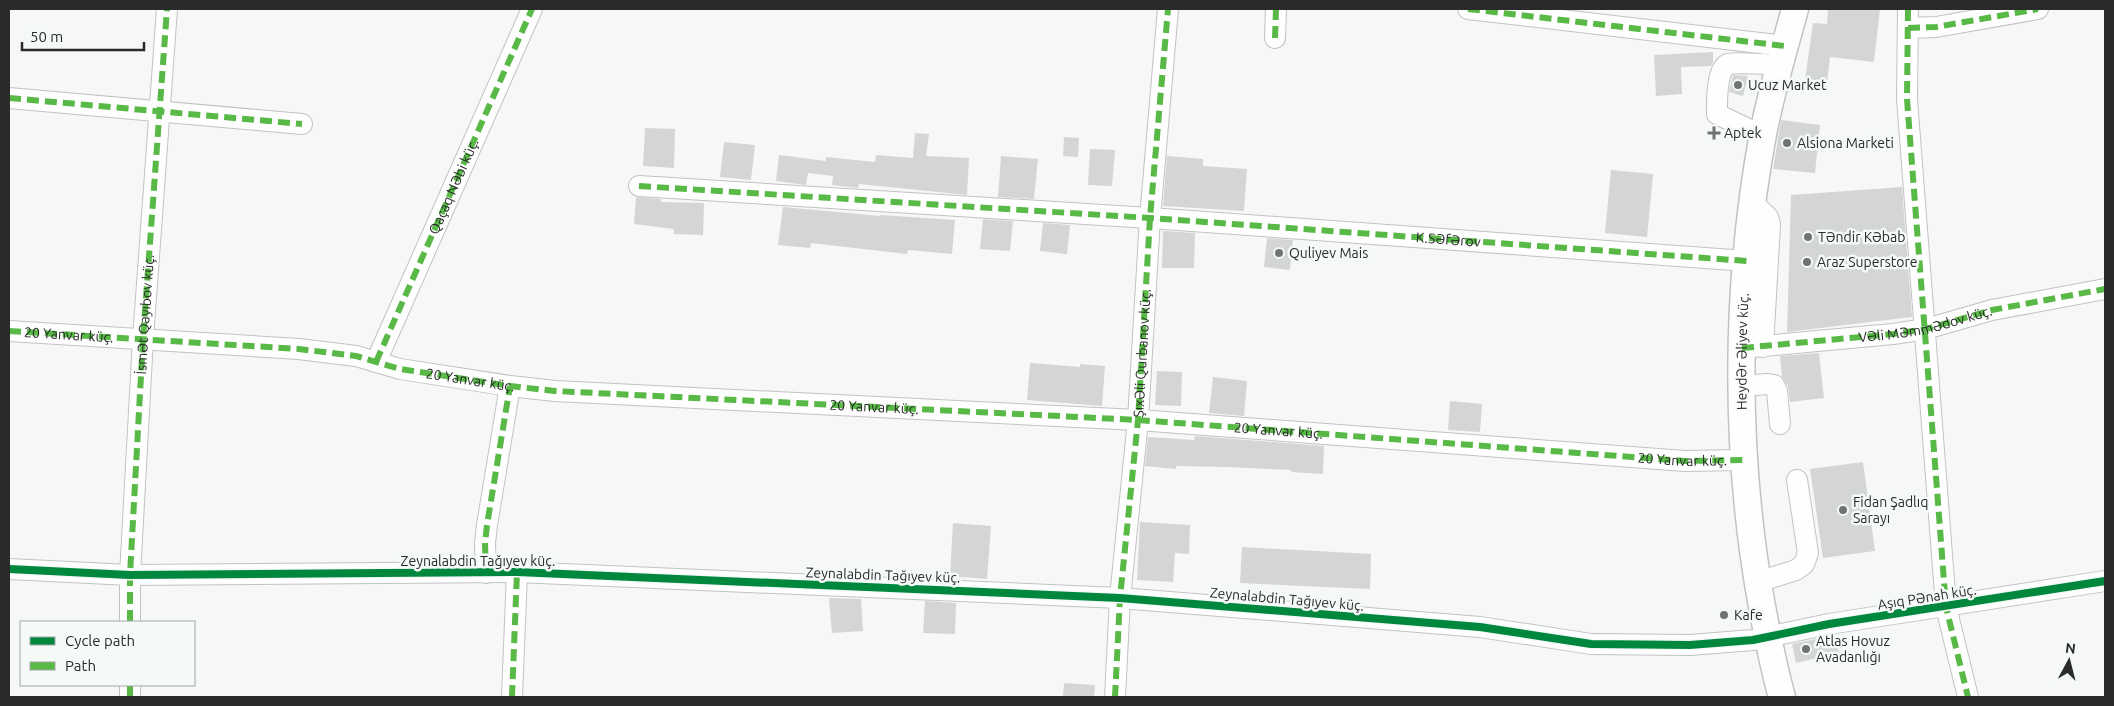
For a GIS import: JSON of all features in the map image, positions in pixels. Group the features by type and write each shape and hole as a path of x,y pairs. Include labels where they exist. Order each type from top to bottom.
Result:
{"main road":[{"name":"Heydər Əliyev küç.","path":"1779,9 1764,134 1753,203 1740,261 1727,351 1735,461 1736,541 1760,639 1782,697"},
{"name":"Heydər Əliyev küç.","path":"1767,697 1760,639 1758,582 1735,461 1742,386 1752,348 1740,261 1738,202 1750,130 1773,51 1794,9"}],"street":[{"name":"İsmət Qayıbov küç.","path":"130,621 130,575 143,339 167,9"},
{"name":"Qaçaq Nəbi küç.","path":"376,362 532,9"},
{"name":"Şıxəli Qurbanov küç.","path":"1115,697 1120,598 1138,420 1150,218 1168,9"},
{"path":"1275,38 1276,9"},
{"path":"1468,9 1773,51"},
{"path":"1968,697 1946,607 1926,329 1917,247 1906,99 1908,18 1936,27 2038,9"},
{"path":"1750,130 1717,114 1720,74 1728,64 1773,51"},
{"path":"9,98 302,124"},
{"name":"K.Səfərov","path":"639,186 1150,218 1740,261"},
{"path":"1752,348 1770,225 1768,217 1753,203"},
{"name":"Vəli Məmmədov küç.","path":"1752,348 1855,339 1926,329 1992,310 2105,288"},
{"name":"20 Yanvar küç.","path":"9,331 299,349 356,356 400,369 510,386 603,395 1138,420 1685,461 1735,461"},
{"path":"1742,386 1774,385 1777,391 1780,424"},
{"path":"486,573 485,543 487,524 510,386"},
{"path":"1758,582 1796,570 1804,564 1808,553 1797,480"},
{"name":"Zeynalabdin Tağıyev küç.","path":"9,569 130,575 517,572 1120,598 1480,627 1591,644 1690,645 1760,639"},
{"path":"512,697 517,572"},
{"name":"Aşıq Pənah küç.","path":"1760,639 1829,624 1946,607 2105,580"}],"building":[{"path":"1828,9 1880,9 1874,62 1830,57 1827,83 1805,80 1813,23 1827,24"},
{"path":"1713,52 1711,66 1681,67 1682,94 1656,96 1654,55"},
{"path":"1733,75 1748,76 1743,96 1729,92"},
{"path":"1781,120 1820,125 1815,173 1773,169"},
{"path":"645,128 675,129 674,168 643,166"},
{"path":"915,133 929,134 926,156 969,158 967,195 859,184 858,188 832,185 833,176 808,173 806,185 776,181 779,155 826,161 826,157 875,162 876,155 913,158"},
{"path":"1064,137 1079,138 1078,157 1063,156"},
{"path":"724,142 755,145 751,180 720,177"},
{"path":"1090,149 1115,150 1112,186 1088,185"},
{"path":"1001,156 1038,159 1034,199 998,197"},
{"path":"1167,156 1203,159 1203,166 1247,169 1244,211 1163,206"},
{"path":"1611,170 1653,174 1647,237 1605,233"},
{"path":"1902,187 1912,317 1787,332 1791,195"},
{"path":"636,197 661,199 661,202 704,203 703,235 674,234 674,229 634,224"},
{"path":"783,207 880,216 955,220 952,254 908,250 907,254 811,243 810,248 778,245"},
{"path":"983,219 1013,221 1010,251 980,249"},
{"path":"1043,223 1070,225 1067,254 1040,251"},
{"path":"1163,231 1195,233 1194,268 1162,268"},
{"name":"Quliyev Mais","path":"1267,238 1293,240 1290,270 1264,267"},
{"path":"1819,353 1824,398 1790,402 1788,386 1782,377 1780,356"},
{"path":"1030,363 1080,367 1080,364 1105,366 1102,406 1027,400"},
{"path":"1157,371 1182,372 1181,406 1155,405"},
{"path":"1213,377 1247,381 1244,416 1209,413"},
{"path":"1450,401 1482,404 1480,432 1448,430"},
{"path":"1195,436 1324,446 1323,474 1291,472 1292,470 1176,466 1176,469 1145,466 1148,437 1194,440"},
{"name":"Fidan Şadlıq Sarayı","path":"1863,462 1875,551 1823,558 1810,469"},
{"path":"1140,522 1190,525 1189,554 1175,553 1173,582 1137,580"},
{"path":"953,523 991,526 987,579 950,576"},
{"path":"1242,547 1371,554 1370,589 1240,583"},
{"path":"829,598 861,599 863,631 832,633"},
{"path":"925,601 956,603 955,634 923,633"},
{"path":"1835,635 1839,653 1796,663 1792,644"},
{"path":"1064,683 1095,685 1094,697 1063,697"}],"marked path":[{"path":"130,621 130,575 143,339 167,9"},
{"path":"376,362 532,9"},
{"path":"1115,697 1120,598 1138,420 1150,218 1168,9"},
{"path":"1275,38 1276,9"},
{"path":"1468,9 1785,46"},
{"path":"1908,9 1907,99 1946,607 1968,697"},
{"path":"1908,28 1936,27 2038,9"},
{"path":"9,98 302,124"},
{"path":"639,186 1150,218 1747,261"},
{"path":"1742,348 1893,334 1926,329 1992,310 2105,289"},
{"path":"9,331 299,349 356,356 400,369 555,391 1138,420 1685,461 1743,460"},
{"path":"486,573 485,543 487,525 510,386"},
{"path":"512,697 517,572"},
{"path":"130,686 130,697"}],"cycle path":[{"path":"9,569 130,575 517,572 1120,598 1480,627 1591,644 1690,645 1753,640 1829,624 2105,581"}],"place":[{"name":"Ucuz Market","path":"1738,85"},
{"name":"Aptek","path":"1714,133"},
{"name":"Alsiona Marketi","path":"1787,143"},
{"name":"Təndir Kəbab","path":"1808,237"},
{"name":"Quliyev Mais","path":"1279,253"},
{"name":"Araz Superstore","path":"1807,262"},
{"name":"Fidan Şadlıq Sarayı","path":"1843,510"},
{"name":"Kafe","path":"1724,615"},
{"name":"Atlas Hovuz Avadanlığı","path":"1806,649"}]}
